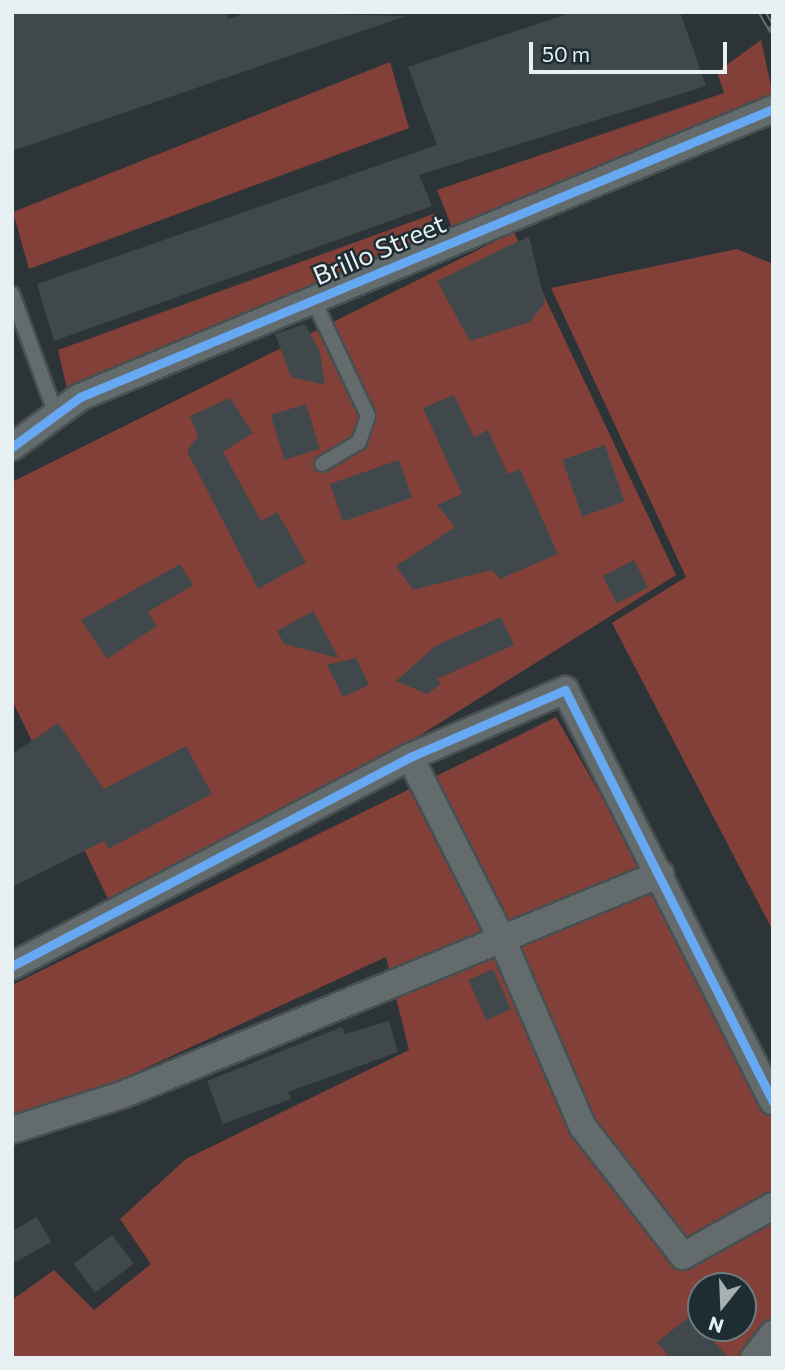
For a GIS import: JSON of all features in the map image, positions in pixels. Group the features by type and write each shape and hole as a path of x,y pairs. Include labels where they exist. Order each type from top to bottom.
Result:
{"street":[{"name":"Brillo Street","path":"12,447 80,397 773,109"},
{"path":"12,966 410,757 565,690 773,1101"},
{"path":"410,757 500,937 583,1127 683,1256 773,1206"},
{"path":"12,1130 122,1095 500,937 660,874"},
{"path":"754,1358 773,1334"}],"lane":[{"path":"12,294 19,330 57,415"},
{"path":"313,299 368,416 359,442 322,464"}],"shaded area":[{"path":"761,40 773,95 455,235 437,190 724,93 717,72"},
{"path":"390,62 409,128 29,269 13,212"},
{"path":"436,213 446,236 68,393 58,350"},
{"path":"514,232 676,575 390,754 109,901 12,700 12,482"},
{"path":"737,249 773,264 773,931 612,623 686,577 551,288"},
{"path":"556,717 773,1096 773,1316 757,1336 757,1272 687,1272 687,1342 753,1342 740,1358 12,1358 12,1300 54,1270 94,1310 151,1264 120,1219 186,1159 409,1050 386,957 122,1079 12,1116 12,985"}],"building":[{"path":"12,12 227,12 228,19 248,12 406,16 12,151"},
{"path":"573,12 680,12 706,86 419,175 432,206 54,341 37,284 437,145 408,67"},
{"path":"529,236 545,303 530,322 470,341 437,281"},
{"path":"305,324 320,352 325,385 291,377 275,334"},
{"path":"454,395 474,437 488,430 508,474 520,469 558,554 500,579 492,570 413,590 396,566 455,527 437,505 462,494 423,408"},
{"path":"230,398 253,433 223,452 261,521 277,512 306,562 258,589 187,451 198,436 190,416"},
{"path":"306,404 320,449 284,460 271,415"},
{"path":"605,445 625,502 582,516 562,460"},
{"path":"399,460 412,498 343,522 330,484"},
{"path":"634,560 648,588 617,604 603,576"},
{"path":"180,564 193,585 148,612 157,626 107,659 81,620"},
{"path":"313,611 339,658 284,644 277,631"},
{"path":"501,617 514,645 437,679 441,684 427,694 396,681 435,646"},
{"path":"356,658 369,685 343,697 327,665"},
{"path":"58,723 104,789 186,746 212,794 108,849 104,841 12,887 12,754"},
{"path":"493,969 511,1009 486,1020 468,980"},
{"path":"389,1021 398,1052 288,1092 291,1099 223,1124 207,1081 342,1027 345,1034"},
{"path":"37,1217 51,1242 12,1264 12,1231"},
{"path":"112,1235 134,1264 95,1293 74,1264"},
{"path":"687,1318 687,1342 714,1342 729,1358 670,1358 657,1342"}],"railway":[{"path":"762,12 773,31"}],"cycle path":[{"path":"12,447 80,397 773,109"},
{"path":"12,966 410,757 565,690 773,1101"}]}
